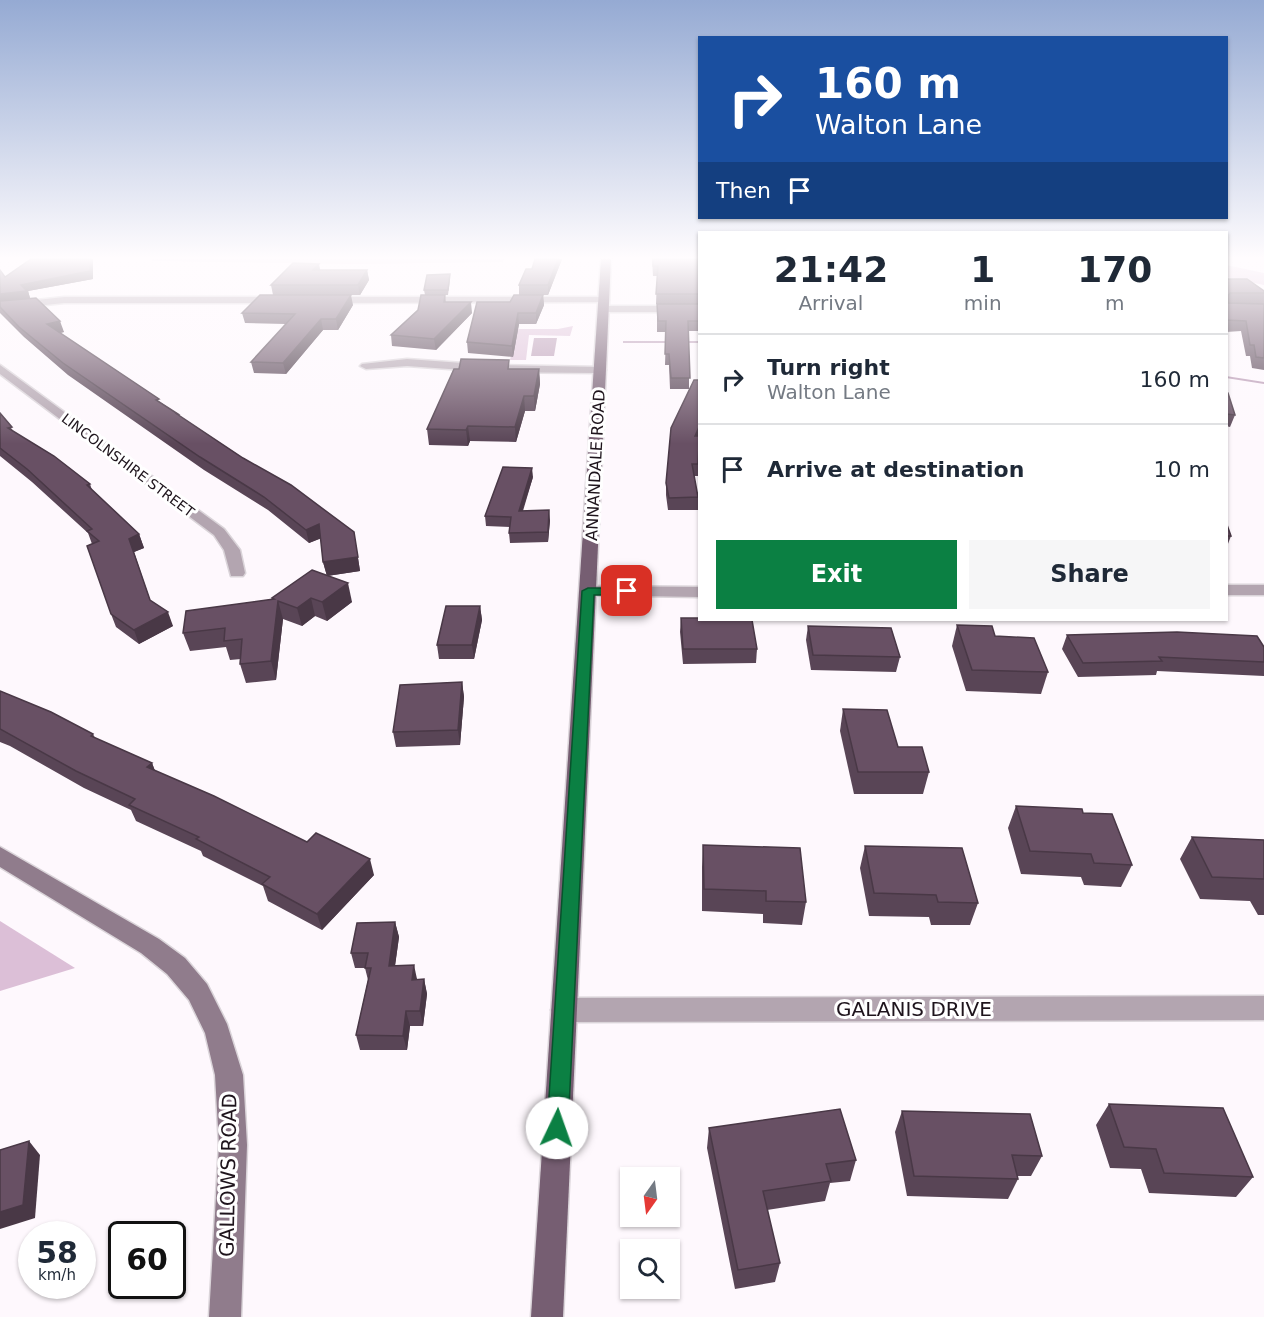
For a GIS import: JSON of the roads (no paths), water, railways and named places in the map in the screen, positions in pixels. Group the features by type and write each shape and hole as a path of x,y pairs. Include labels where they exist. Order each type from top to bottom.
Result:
{"main road":[{"name":"ANNANDALE ROAD","path":"547,1317 603,320"},
{"name":"GALLOWS ROAD","path":"0,856 150,945 176,966 198,992 218,1032 229,1075 233,1145 225,1317"}],"street":[{"path":"366,366 392,363 476,368 600,370"},
{"name":"LINCOLNSHIRE STREET","path":"0,368 219,532 231,545 236,557 237,573"},
{"path":"0,388 19,383"},
{"path":"1228,590 1264,590"},
{"path":"588,591 698,592"},
{"name":"GALANIS DRIVE","path":"564,1010 1264,1008"}],"waterway":[{"path":"625,342 698,342"},
{"path":"1228,377 1264,383"}]}
